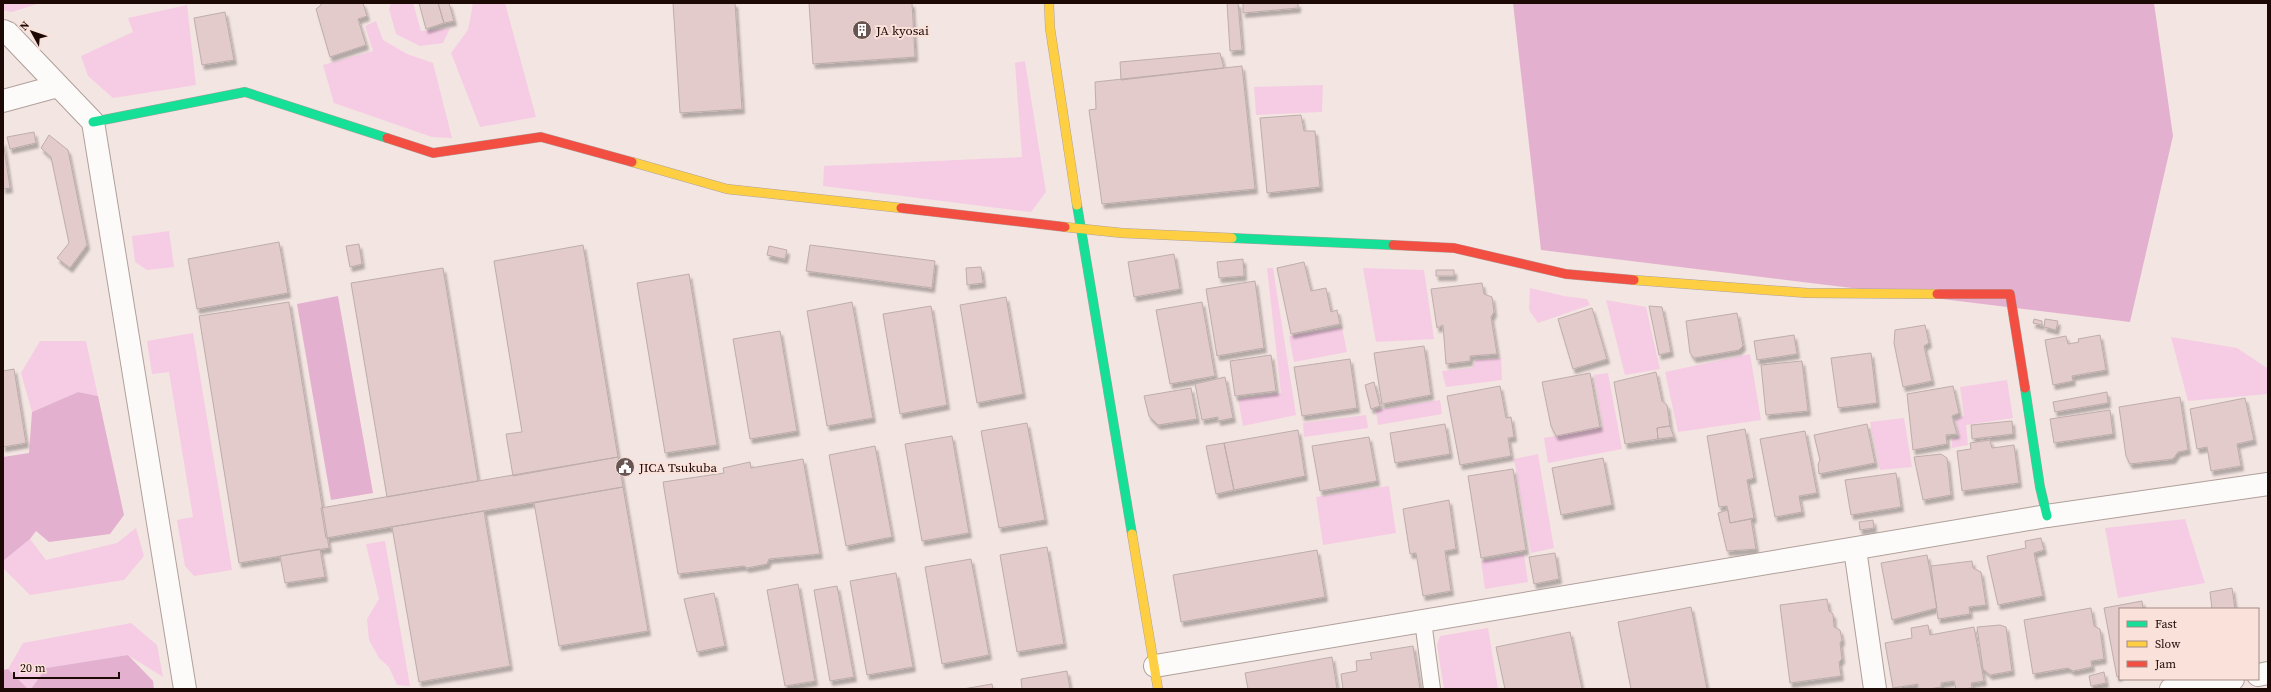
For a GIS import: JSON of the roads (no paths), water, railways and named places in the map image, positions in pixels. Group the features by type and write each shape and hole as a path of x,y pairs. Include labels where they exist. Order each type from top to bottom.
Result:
{"street":[{"path":"1049,3 1050,28 1081,229 1158,689"},
{"path":"3,31 8,33 93,122 185,689"},
{"path":"3,101 58,86"},
{"path":"93,122 245,92 433,153 541,137 727,190 1122,233 1454,248 1566,274 1726,288 1807,293 2010,294 2040,487 2047,516"},
{"path":"1155,666 2047,516 2268,484"},
{"path":"1854,549 1875,689"},
{"path":"2171,689 2227,680"}],"lane":[{"path":"1422,621 1432,689"}],"place":[{"name":"JA kyosai","path":"862,30"},
{"name":"JICA Tsukuba","path":"625,467"}]}
